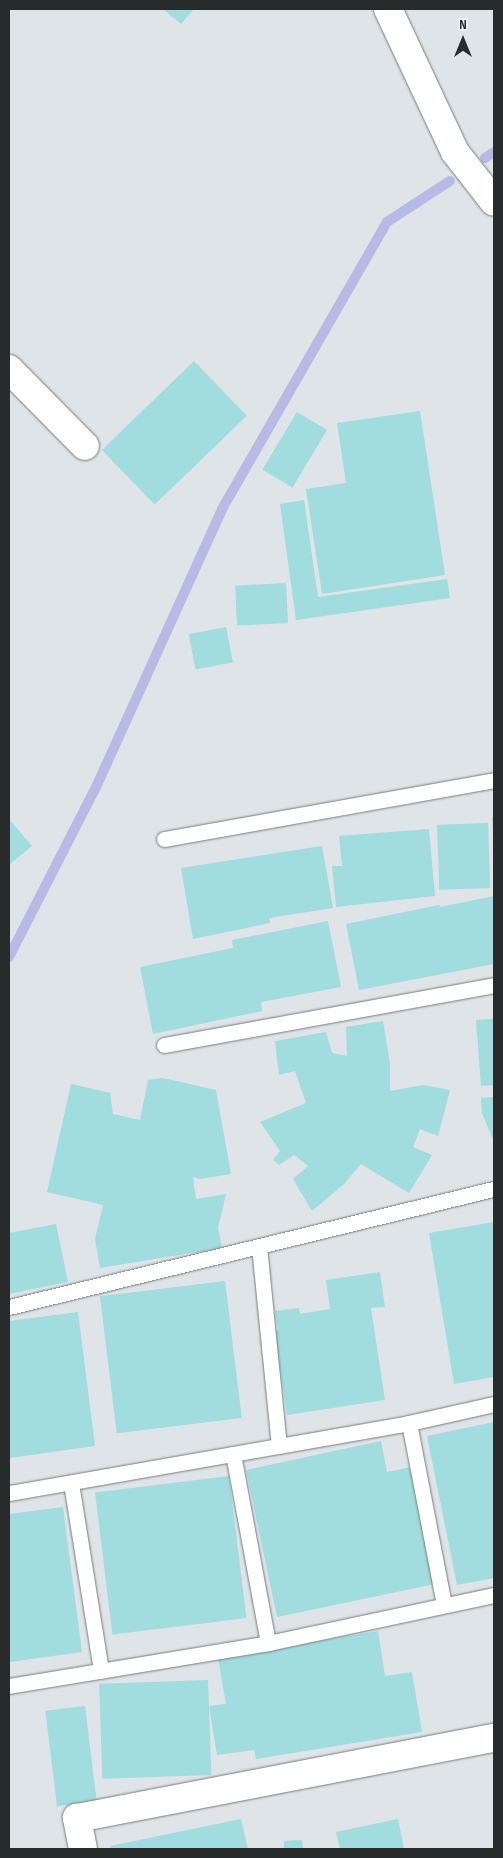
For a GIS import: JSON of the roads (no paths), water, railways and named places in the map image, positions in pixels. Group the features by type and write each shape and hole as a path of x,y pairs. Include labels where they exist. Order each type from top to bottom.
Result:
{"street":[{"path":"388,9 455,152 494,202"},
{"path":"9,369 85,446"},
{"path":"83,1849 78,1818 494,1738"}],"lane":[{"path":"164,839 494,780"},
{"path":"164,1045 494,985"},
{"path":"9,1307 494,1189"},
{"path":"258,1246 279,1446"},
{"path":"9,1493 409,1423 494,1404"},
{"path":"409,1423 444,1605"},
{"path":"233,1454 268,1643"},
{"path":"71,1483 101,1671"},
{"path":"9,1686 268,1643 494,1595"}],"waterway":[{"path":"485,158 494,152"},
{"path":"9,957 97,785 222,509 387,222 450,181"}]}
